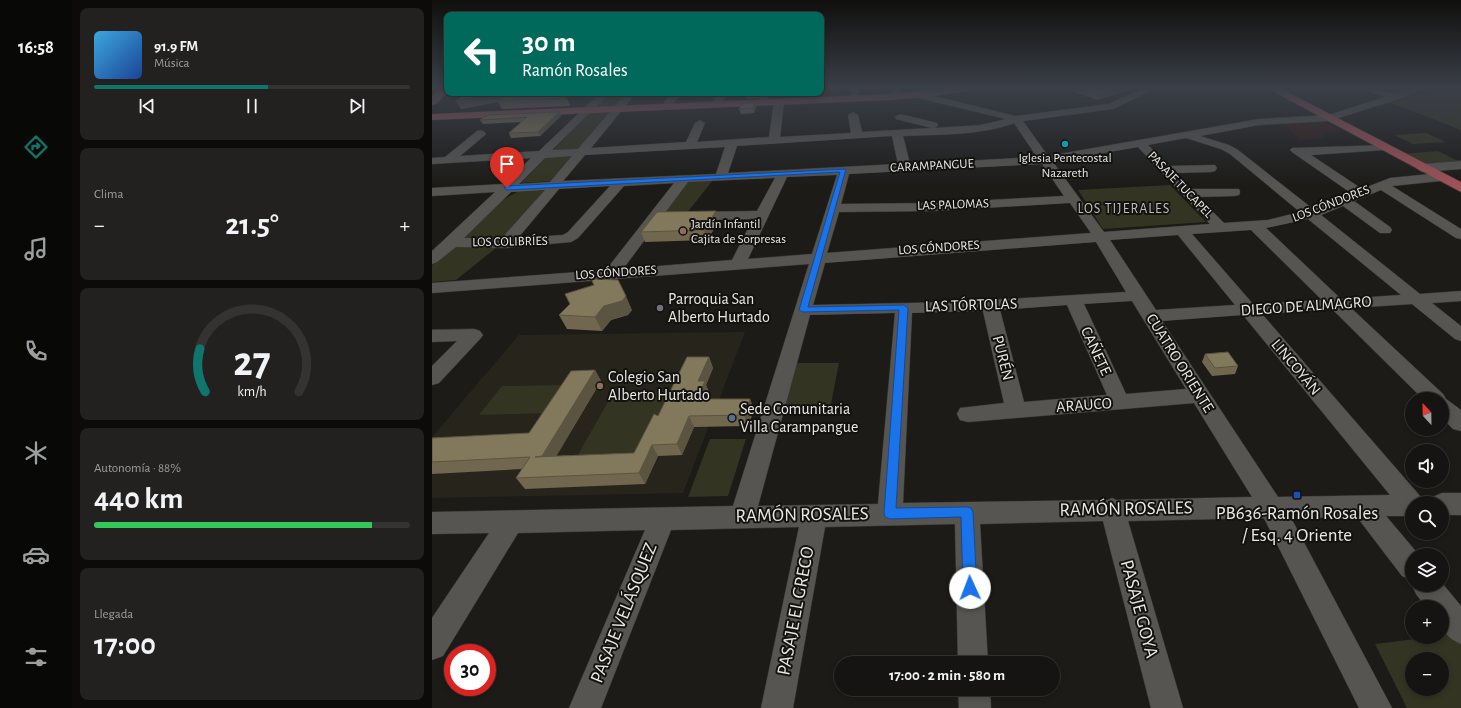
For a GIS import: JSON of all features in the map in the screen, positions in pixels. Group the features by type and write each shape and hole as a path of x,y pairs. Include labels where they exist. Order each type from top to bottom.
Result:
{"main road":[{"path":"1333,120 1461,188"}],"street":[{"path":"432,259 443,247 493,202 576,120"},
{"path":"505,244 607,120"},
{"path":"774,140 777,120"},
{"path":"855,120 857,135"},
{"path":"912,120 950,130"},
{"path":"432,161 994,127 1013,120"},
{"name":"CUATRO ORIENTE","path":"1017,120 1100,236 1283,528 1376,708"},
{"name":"CARAMPANGUE","path":"434,193 684,178 1046,160 1267,122 1297,120"},
{"path":"690,145 700,123"},
{"path":"567,128 569,130 581,132 601,127"},
{"path":"448,160 481,133"},
{"path":"897,133 905,167"},
{"path":"1187,135 1232,150 1461,335"},
{"path":"721,177 732,143"},
{"name":"PASAJE TUCAPEL","path":"1140,143 1220,227"},
{"path":"1360,193 1297,151 1384,147"},
{"path":"1422,168 1461,165"},
{"path":"1165,170 1211,168"},
{"path":"743,516 844,170"},
{"path":"738,264 783,174"},
{"name":"LOS CÓNDORES","path":"432,288 1282,222 1311,214 1382,184 1408,179 1440,177"},
{"path":"610,274 684,178"},
{"name":"LOS COLIBRÍES","path":"443,247 556,242 566,239 573,235 620,182"},
{"path":"1382,184 1461,235"},
{"path":"493,202 514,191 528,187"},
{"path":"1188,193 1234,192"},
{"name":"LAS PALOMAS","path":"833,208 932,207 1074,199"},
{"path":"1344,200 1385,230"},
{"path":"655,216 762,215"},
{"path":"1254,225 1429,392"},
{"name":"LINCOYÁN","path":"1181,230 1405,496"},
{"name":"LAS TÓRTOLAS","path":"803,310 990,305 1138,296"},
{"name":"DIEGO DE ALMAGRO","path":"1150,316 1461,296"},
{"name":"CAÑETE","path":"1073,300 1120,402"},
{"name":"PURÉN","path":"990,305 1016,410"},
{"path":"890,513 904,308"},
{"path":"432,336 474,335 432,378"},
{"name":"ARAUCO","path":"968,414 1200,395"},
{"path":"1449,411 1461,423"},
{"name":"RAMÓN ROSALES","path":"432,523 1405,504"},
{"path":"1449,504 1461,504"},
{"path":"1363,506 1405,558"},
{"name":"PASAJE GOYA","path":"1112,509 1166,708"},
{"path":"967,512 973,656"},
{"name":"PASAJE EL GRECO","path":"777,708 814,515"},
{"name":"PASAJE VELÁSQUEZ","path":"585,708 663,518"},
{"path":"432,645 511,521"},
{"path":"1432,592 1461,629"},
{"path":"974,696 974,708"}],"shaded area":[{"path":"1323,121 1341,131 1320,133 1327,138 1300,140 1284,123"},
{"name":"Colegio San Alberto Hurtado","path":"745,332 683,493 432,498 432,437 519,335"}],"green space":[{"path":"583,120 605,120 552,181 521,183"},
{"path":"1435,120 1461,120 1461,130"},
{"path":"1426,133 1446,142 1413,144 1394,135"},
{"path":"1438,151 1458,161 1422,164 1402,154"},
{"path":"686,180 713,180 686,214 660,215"},
{"path":"1170,185 1206,222 1103,229 1078,190"},
{"path":"547,190 501,244 456,280 432,282 432,265 501,201 519,191"},
{"path":"796,363 839,363 830,409 782,409"},
{"path":"567,385 548,413 479,415 502,386"},
{"path":"671,391 639,458 575,460 613,393"},
{"path":"710,439 746,439 728,496 688,497"},
{"path":"1456,634 1461,641 1461,708 1407,708 1375,644 1405,640 1405,644 1449,644 1449,635"}],"building":[{"path":"524,120 551,120 538,132 509,133"},
{"path":"716,211 704,230 641,232 657,212"},
{"path":"591,279 618,280 626,296 622,301 604,306 595,317 559,315 570,304 565,294 594,285"},
{"path":"1228,352 1238,366 1215,368 1205,354"},
{"path":"687,357 709,357 698,381 705,381 697,399 750,399 744,415 689,416 677,444 652,445 639,473 516,478 530,457 432,462 432,438 529,433 571,371 595,370 542,456 535,457 634,453 654,414 658,416"}],"place":[{"name":"Iglesia Pentecostal Nazareth","path":"1065,144"},
{"name":"Jardín Infantil Cajita de Sorpresas","path":"683,231"},
{"name":"Parroquia San Alberto Hurtado","path":"660,308"},
{"name":"Colegio San Alberto Hurtado","path":"600,386"},
{"name":"Sede Comunitaria Villa Carampangue","path":"732,418"},
{"name":"PB636-Ramón Rosales / Esq. 4 Oriente","path":"1297,495"}],"district":[{"name":"LOS TIJERALES","path":"1124,209"}],"route":[{"path":"507,188 844,170 803,310 904,308 890,513 967,512 970,588"}]}
